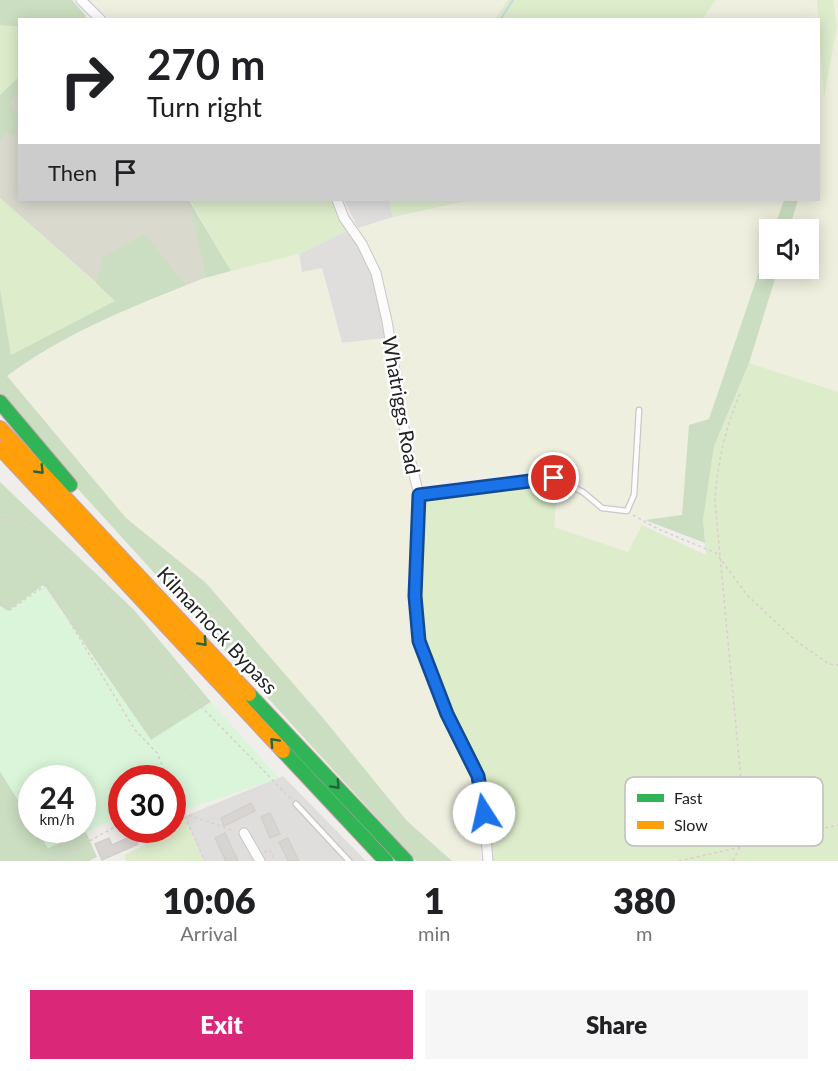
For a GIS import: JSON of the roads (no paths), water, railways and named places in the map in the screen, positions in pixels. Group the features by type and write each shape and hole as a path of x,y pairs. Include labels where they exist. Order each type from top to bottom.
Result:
{"highway":[{"path":"0,402 176,613"},
{"name":"Kilmarnock Bypass","path":"0,428 176,613 406,861"},
{"name":"Kilmarnock Bypass","path":"0,448 386,861"},
{"path":"0,466 157,617"}],"street":[{"path":"81,0 99,18"},
{"name":"Whatriggs Road","path":"337,201 344,218 362,243 376,273 387,321 407,446 419,495 415,596 419,641 447,714 478,776 488,861"},
{"path":"244,833 258,858"}],"lane":[{"path":"419,495 554,478 583,492 602,508 627,512 634,495 639,410"},
{"path":"296,804 350,861"}],"waterway":[{"path":"501,18 513,0"}]}
